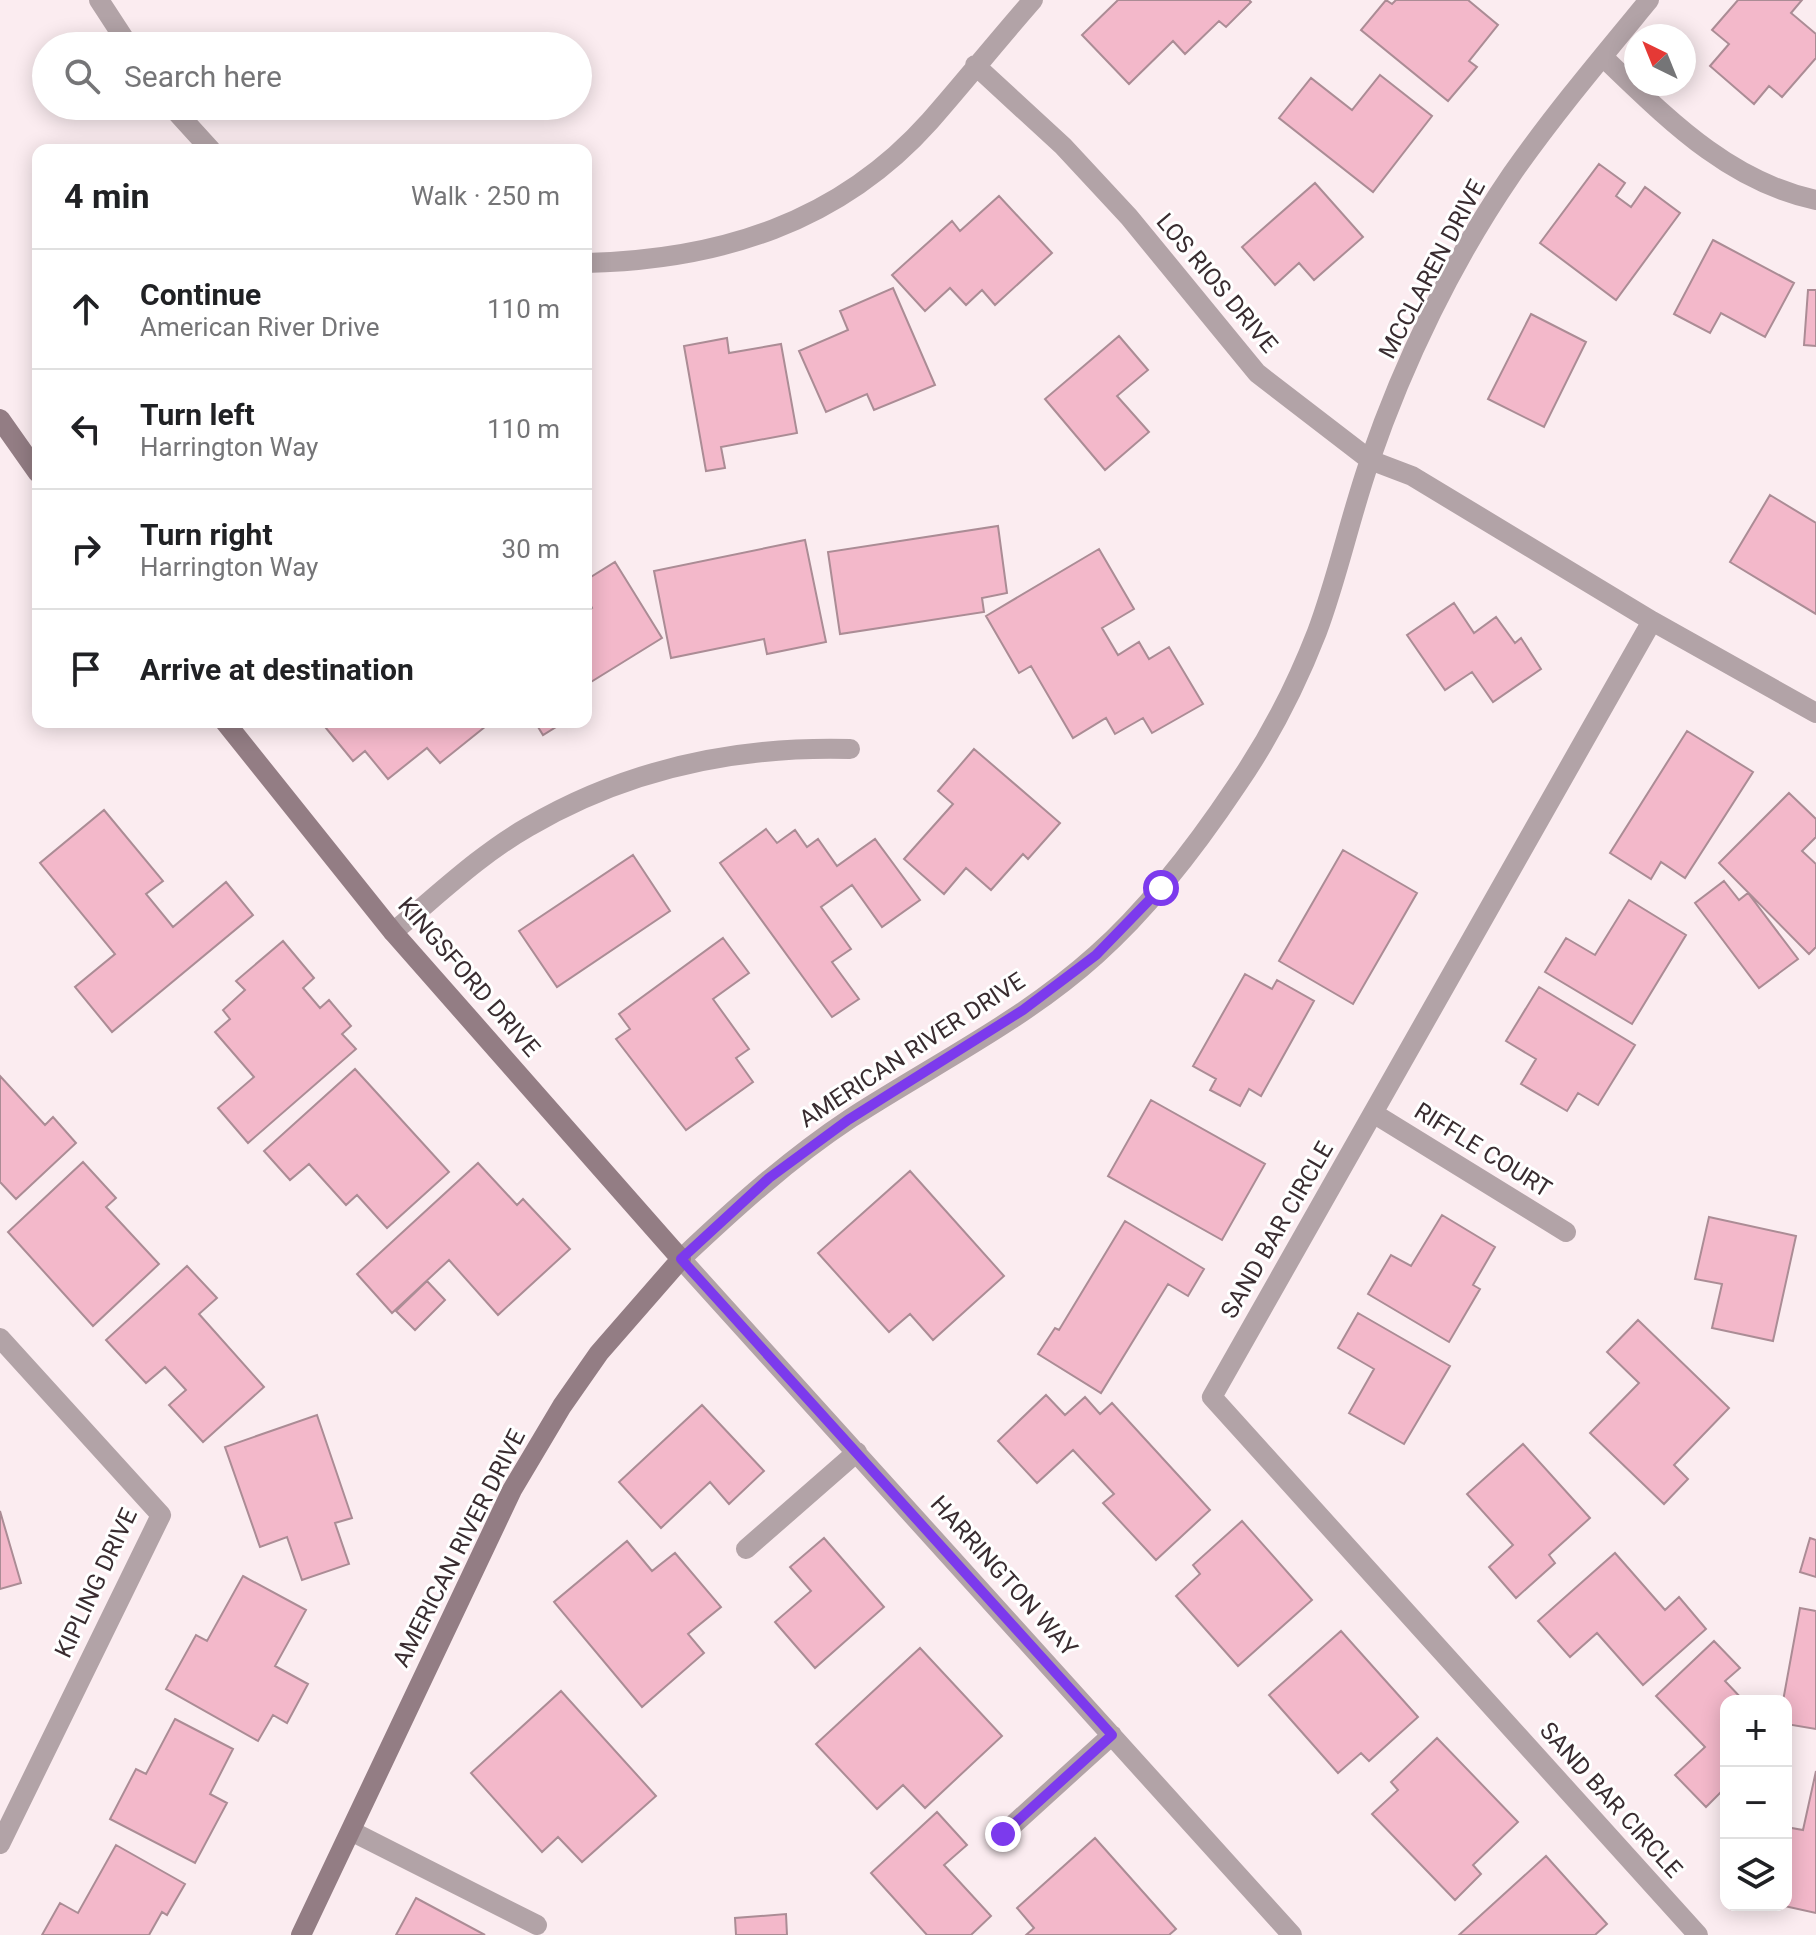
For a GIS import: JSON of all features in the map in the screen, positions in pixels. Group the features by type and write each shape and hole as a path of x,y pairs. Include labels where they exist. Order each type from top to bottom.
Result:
{"street":[{"path":"99,0 120,32"},
{"path":"592,263 669,259 727,247 785,226 837,198 886,164 929,122 1033,0"},
{"name":"MCCLAREN DRIVE","path":"1370,460 1436,306 1471,240 1511,176 1649,0"},
{"path":"1603,57 1675,125 1718,159 1766,185 1816,200"},
{"name":"LOS RIOS DRIVE","path":"975,65 1063,146 1129,217 1257,373 1370,460 1412,476 1652,621"},
{"path":"184,120 206,144"},
{"path":"0,419 32,464"},
{"name":"AMERICAN RIVER DRIVE","path":"301,1935 512,1490 562,1406 599,1353 681,1259 769,1178 848,1120 1023,1010 1096,955 1161,888 1237,784 1283,711 1317,631 1370,460"},
{"path":"1652,621 1816,713"},
{"name":"SAND BAR CIRCLE","path":"1652,621 1212,1397 1698,1935"},
{"name":"KINGSFORD DRIVE","path":"230,728 393,932 681,1259"},
{"path":"393,932 480,859 528,827 605,788 716,756 802,748 850,749"},
{"name":"RIFFLE COURT","path":"1373,1113 1566,1232"},
{"name":"HARRINGTON WAY","path":"681,1259 1292,1935"},
{"name":"KIPLING DRIVE","path":"0,1338 161,1515 0,1844"},
{"path":"746,1549 857,1452"},
{"path":"1003,1834 1112,1735"},
{"path":"351,1831 537,1925"}],"building":[{"path":"1118,0 1251,2 1226,27 1219,21 1185,54 1173,41 1129,84 1082,35"},
{"path":"1386,0 1392,4 1396,0 1468,0 1498,25 1469,61 1477,67 1448,101 1361,30"},
{"path":"1738,0 1802,0 1791,13 1816,34 1816,58 1782,97 1769,86 1754,104 1710,66 1729,44 1712,30"},
{"path":"1380,75 1432,116 1373,192 1279,118 1311,78 1352,110"},
{"path":"1599,164 1625,183 1616,196 1631,207 1645,187 1680,213 1616,300 1540,243"},
{"path":"1315,183 1363,237 1314,280 1299,263 1275,285 1242,247"},
{"path":"999,196 1052,253 995,305 982,290 966,305 950,288 925,311 892,275 952,221 960,231"},
{"path":"1713,240 1794,283 1765,337 1721,313 1710,333 1674,314"},
{"path":"893,288 935,385 874,410 867,394 826,412 799,351 848,330 840,311"},
{"path":"1808,290 1816,290 1816,346 1804,345"},
{"path":"1531,314 1586,342 1544,427 1488,399"},
{"path":"1119,336 1148,370 1117,396 1149,432 1105,470 1045,399"},
{"path":"727,338 729,353 781,344 797,433 721,447 725,468 706,471 684,346"},
{"path":"1770,495 1816,523 1816,614 1730,562"},
{"path":"998,526 1007,593 982,598 984,612 840,634 828,552"},
{"path":"805,540 826,642 767,654 764,639 671,658 654,571"},
{"path":"1099,549 1134,609 1102,628 1118,655 1139,642 1149,659 1169,647 1203,704 1152,733 1143,718 1115,734 1106,718 1073,738 1031,666 1019,673 986,616"},
{"path":"615,562 662,638 592,681 592,608 592,576"},
{"path":"1454,603 1474,633 1496,617 1515,643 1521,638 1541,669 1493,702 1472,672 1445,690 1407,635"},
{"path":"326,728 484,728 440,763 427,748 388,779 365,751 353,761"},
{"path":"539,728 554,728 543,735"},
{"path":"1687,731 1753,772 1685,878 1661,862 1651,879 1610,853"},
{"path":"974,749 1060,823 1028,859 1023,854 991,890 966,868 944,894 904,859 953,804 938,791"},
{"path":"1789,793 1816,819 1816,837 1802,851 1816,864 1816,947 1809,954 1719,863"},
{"path":"104,810 163,881 146,894 173,927 226,882 253,915 112,1032 75,987 115,954 40,863"},
{"path":"766,829 777,843 795,830 807,847 818,839 837,866 875,839 920,900 882,927 852,885 821,907 851,949 832,962 859,999 832,1017 720,863"},
{"path":"1343,850 1417,893 1353,1004 1279,961"},
{"path":"633,855 670,911 557,987 519,931"},
{"path":"1724,881 1739,900 1748,893 1798,959 1759,988 1695,903"},
{"path":"1629,900 1686,935 1632,1024 1545,972 1566,938 1595,955"},
{"path":"723,938 749,973 713,999 749,1049 736,1058 753,1082 686,1130 616,1039 630,1029 619,1014"},
{"path":"283,941 314,978 303,988 320,1008 329,1000 351,1026 342,1034 356,1049 248,1143 218,1108 254,1077 215,1032 230,1019 223,1010 245,990 236,981"},
{"path":"1245,974 1272,989 1277,980 1314,1001 1261,1096 1249,1089 1240,1106 1210,1090 1216,1079 1193,1066"},
{"path":"1539,987 1635,1045 1598,1105 1578,1093 1567,1111 1521,1084 1536,1059 1506,1041"},
{"path":"355,1069 449,1172 387,1228 357,1195 346,1205 309,1164 290,1180 264,1151"},
{"path":"0,1076 45,1125 53,1117 76,1143 16,1199 0,1182"},
{"path":"1151,1100 1265,1164 1222,1240 1108,1176"},
{"path":"83,1162 116,1198 106,1207 159,1264 93,1326 8,1232"},
{"path":"478,1163 517,1205 523,1199 570,1249 498,1315 449,1260 392,1313 357,1274"},
{"path":"910,1171 1004,1276 933,1340 910,1314 889,1332 818,1253"},
{"path":"1442,1215 1495,1247 1473,1285 1480,1289 1449,1342 1368,1294 1391,1255 1411,1266"},
{"path":"1709,1217 1796,1236 1773,1341 1712,1328 1722,1284 1695,1279"},
{"path":"1125,1221 1204,1269 1188,1296 1168,1284 1101,1393 1038,1354 1055,1328 1059,1330"},
{"path":"187,1266 217,1298 199,1314 264,1387 203,1442 169,1405 186,1390 165,1367 146,1383 106,1340"},
{"path":"427,1281 445,1300 415,1330 396,1311"},
{"path":"1358,1313 1450,1366 1404,1444 1349,1413 1374,1369 1338,1348"},
{"path":"1638,1320 1729,1408 1674,1465 1688,1479 1664,1504 1590,1433 1639,1383 1607,1352"},
{"path":"1046,1395 1065,1415 1085,1397 1100,1414 1112,1403 1210,1510 1156,1560 1103,1503 1114,1494 1073,1450 1037,1483 998,1441"},
{"path":"702,1405 764,1471 729,1504 710,1482 661,1528 619,1482"},
{"path":"317,1415 352,1518 335,1523 349,1564 302,1580 287,1537 260,1547 225,1447"},
{"path":"1523,1444 1590,1518 1549,1555 1555,1563 1516,1598 1489,1567 1513,1545 1467,1494"},
{"path":"0,1511 21,1583 0,1589"},
{"path":"1242,1521 1312,1600 1238,1666 1176,1596 1200,1574 1193,1565"},
{"path":"824,1538 884,1607 815,1668 775,1622 811,1591 790,1567"},
{"path":"1810,1538 1816,1540 1816,1577 1800,1572"},
{"path":"627,1541 652,1571 675,1553 721,1607 688,1634 704,1653 642,1707 554,1602"},
{"path":"1615,1553 1665,1610 1679,1597 1706,1629 1643,1685 1597,1633 1570,1657 1538,1621"},
{"path":"243,1576 306,1610 275,1666 308,1684 287,1723 273,1715 258,1741 166,1689 196,1635 207,1641"},
{"path":"1800,1608 1816,1611 1816,1729 1792,1725 1792,1695 1784,1695"},
{"path":"1341,1631 1418,1717 1369,1761 1361,1753 1338,1773 1269,1695"},
{"path":"1714,1641 1740,1668 1725,1681 1738,1695 1720,1695 1720,1793 1706,1807 1675,1775 1705,1747 1656,1696"},
{"path":"920,1648 1002,1736 925,1808 903,1785 877,1809 816,1744"},
{"path":"561,1691 656,1796 582,1862 558,1837 542,1852 471,1773"},
{"path":"175,1719 233,1749 210,1794 227,1803 195,1863 110,1819 136,1769 146,1774"},
{"path":"1437,1738 1518,1822 1473,1865 1481,1874 1455,1900 1372,1814 1398,1790 1391,1782"},
{"path":"1816,1771 1816,1913 1792,1908 1792,1828 1803,1830"},
{"path":"937,1812 967,1845 944,1865 991,1916 971,1935 927,1935 871,1873"},
{"path":"1095,1838 1176,1929 1169,1935 1026,1935 1034,1928 1017,1908"},
{"path":"116,1845 185,1884 167,1915 162,1912 149,1935 42,1935 60,1903 78,1913"},
{"path":"1546,1856 1607,1924 1595,1935 1459,1935"},
{"path":"416,1898 485,1935 396,1935"},
{"path":"786,1914 787,1935 736,1935 735,1918"}],"route":[{"path":"1003,1834 1112,1735 681,1259 769,1178 848,1120 1023,1010 1096,955 1161,888"}]}
